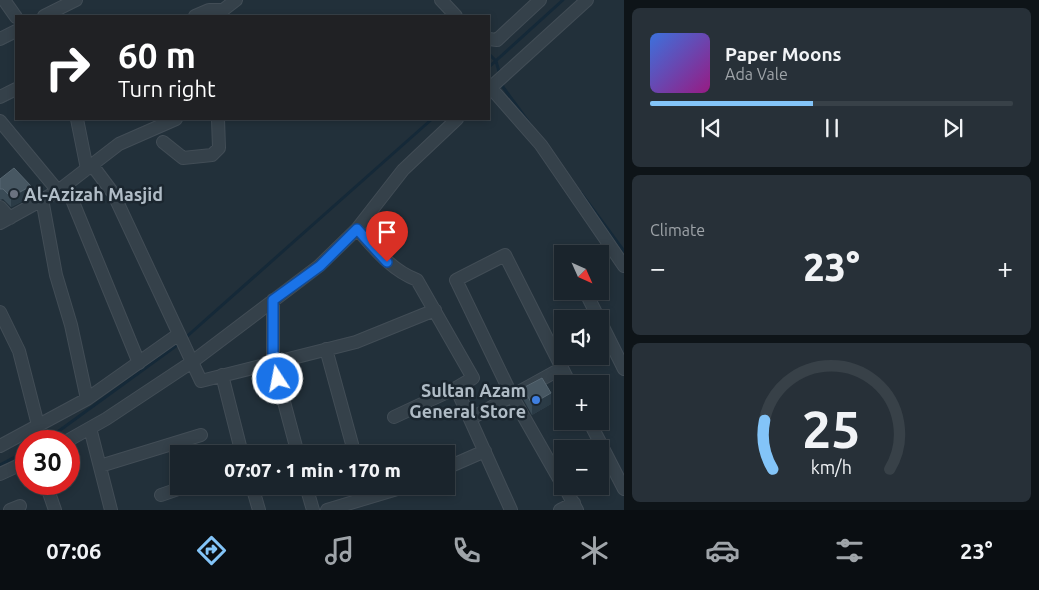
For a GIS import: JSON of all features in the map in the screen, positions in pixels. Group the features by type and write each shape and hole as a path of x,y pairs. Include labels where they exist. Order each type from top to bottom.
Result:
{"street":[{"path":"4,0 15,16"},
{"path":"46,15 76,0"},
{"path":"197,15 209,10 222,10 236,0"},
{"path":"441,0 455,15"},
{"path":"490,39 497,40 540,0"},
{"path":"587,0 490,88 541,145 624,266"},
{"path":"0,40 15,32"},
{"path":"0,96 15,89"},
{"path":"77,120 89,167 113,193 201,381 356,342 435,310"},
{"path":"0,208 5,220 62,188 119,144 174,120"},
{"path":"163,142 183,158 212,155 218,148 218,120"},
{"path":"80,434 320,266 357,229 403,170 456,120"},
{"path":"0,121 62,188 139,363"},
{"path":"42,200 56,275 71,325 87,398"},
{"path":"357,229 387,262 402,274 417,280 473,378 394,417"},
{"path":"554,469 512,396 456,280 505,255 566,375"},
{"path":"273,300 273,362 291,445"},
{"path":"0,312 18,351 38,425"},
{"path":"0,445 87,398 180,336"},
{"path":"609,340 624,370"},
{"path":"326,349 352,444"},
{"path":"470,419 562,368"},
{"path":"222,375 240,445"},
{"path":"456,388 511,510"},
{"path":"90,428 111,510"},
{"path":"594,430 624,489"},
{"path":"100,466 201,435"},
{"path":"455,464 485,451"},
{"path":"0,474 15,467"},
{"path":"161,495 170,492"},
{"path":"50,495 55,510"},
{"path":"255,495 259,510"},
{"path":"309,495 313,510"},
{"path":"327,510 377,495"},
{"path":"560,510 575,506 569,495"}],"building":[{"path":"14,168 31,186 11,197 3,189 0,189 0,179"},
{"path":"542,378 551,393 532,404 523,388"}],"waterway":[{"path":"490,66 563,0"},
{"path":"490,55 496,61 500,75"},
{"path":"502,81 503,87 530,124"},
{"path":"184,339 431,120"},
{"path":"581,193 624,251"},
{"path":"60,430 180,343"},
{"path":"0,465 15,457"}],"place":[{"name":"Al-Azizah Masjid","path":"14,194"},
{"name":"Sultan Azam General Store","path":"536,400"}],"route":[{"path":"278,379 273,362 273,300 320,266 357,229 387,262"}]}
